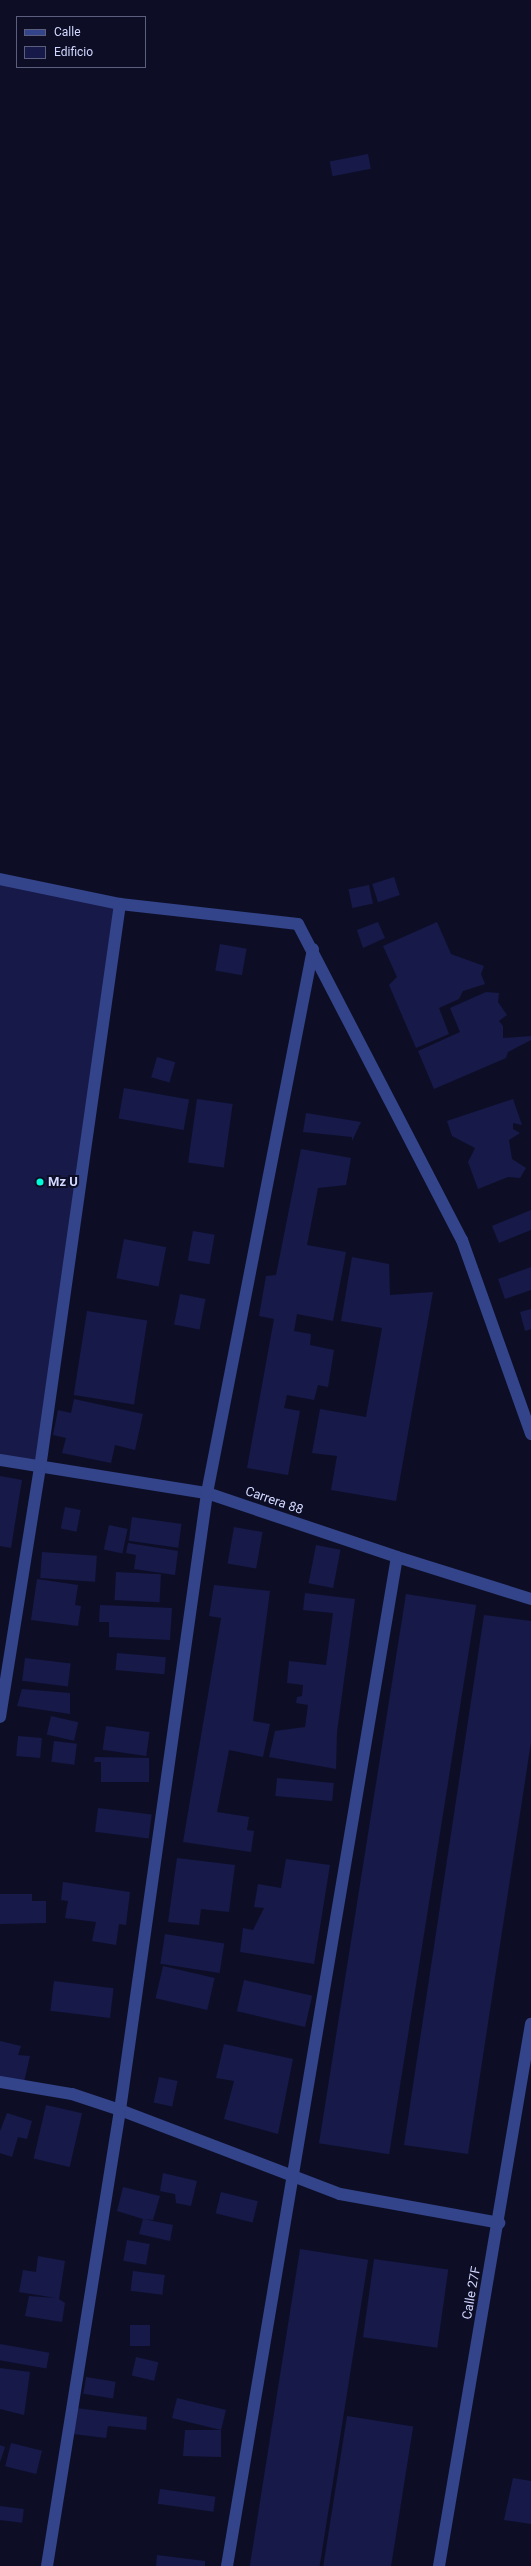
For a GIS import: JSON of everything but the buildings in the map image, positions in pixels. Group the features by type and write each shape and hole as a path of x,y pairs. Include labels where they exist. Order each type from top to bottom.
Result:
{"street":[{"path":"0,879 120,904 298,924 313,949 462,1240 531,1434"},
{"path":"0,1717 40,1468 120,904"},
{"path":"47,2566 120,2110 207,1493 313,949"},
{"name":"Carrera 88","path":"0,1460 40,1468 207,1493 397,1557 531,1599"},
{"path":"227,2566 291,2173 397,1557"},
{"name":"Calle 27F","path":"439,2566 499,2223 531,2024"},
{"path":"0,2082 72,2094 120,2110 291,2173 340,2194 499,2223"}],"place":[{"name":"Mz U","path":"40,1182"}]}
